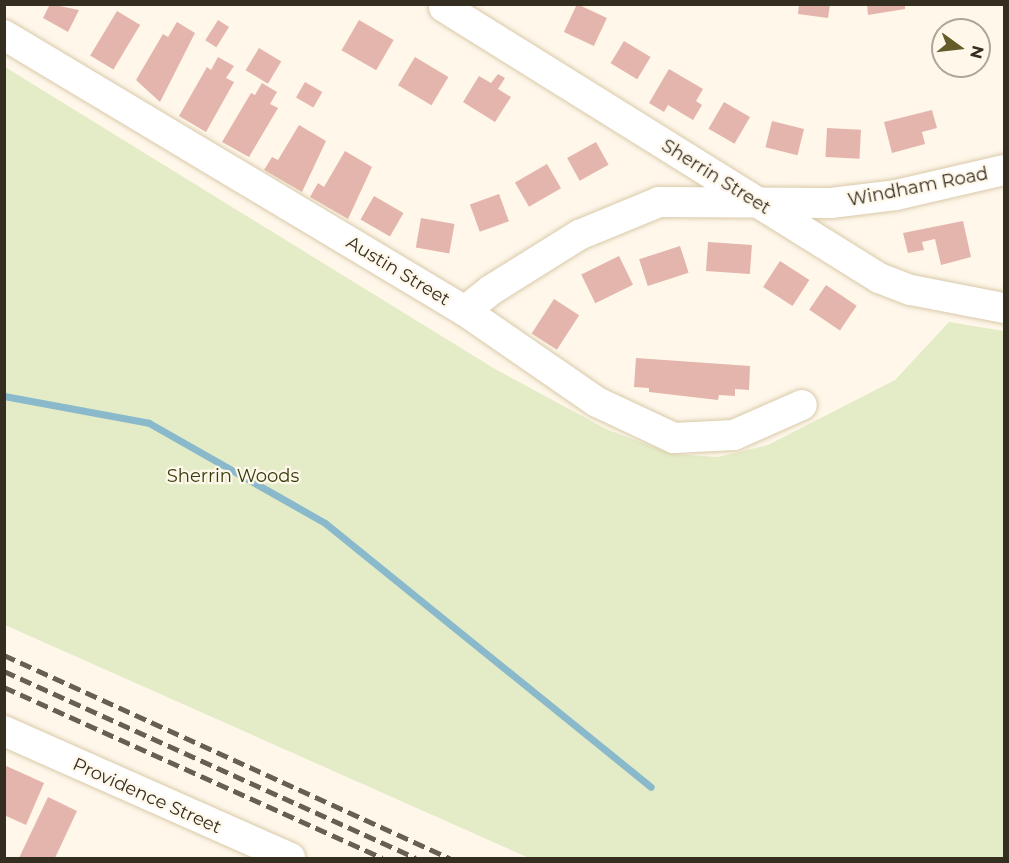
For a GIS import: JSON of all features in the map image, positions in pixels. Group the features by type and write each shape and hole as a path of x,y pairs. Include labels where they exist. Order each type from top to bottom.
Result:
{"street":[{"name":"Sherrin Street","path":"444,6 753,201 895,285 1005,308"},
{"name":"Austin Street","path":"4,35 465,311 597,402 674,438 734,435 802,405"},
{"name":"Windham Road","path":"465,311 537,259 618,215 684,199 753,201 867,199 1005,170"},
{"name":"Providence Street","path":"4,731 290,858"}],"green space":[{"name":"Sherrin Woods","path":"5,67 495,369 608,430 673,454 718,457 768,445 895,380 949,322 1004,331 1004,858 529,858 5,625"}],"building":[{"path":"50,4 79,10 68,32 43,18"},
{"path":"577,4 607,18 594,46 564,32"},
{"path":"799,4 830,4 828,18 798,14"},
{"path":"867,4 905,4 905,9 868,15"},
{"path":"117,11 140,25 113,69 90,56"},
{"path":"218,20 229,27 216,47 205,40"},
{"path":"359,20 394,40 376,70 342,50"},
{"path":"177,22 195,33 160,102 136,80 163,34 168,37"},
{"path":"624,41 651,57 637,79 611,63"},
{"path":"259,48 281,61 268,84 246,70"},
{"path":"218,57 234,66 226,78 234,82 206,132 179,116 207,67 211,70"},
{"path":"415,57 448,77 431,105 398,85"},
{"path":"669,69 703,89 696,101 702,105 693,120 668,105 664,112 649,103"},
{"path":"498,74 505,78 498,89 511,97 495,122 463,102 479,76 491,83"},
{"path":"305,82 322,92 313,108 296,98"},
{"path":"262,83 277,92 270,104 278,108 249,157 222,142 251,93 255,95"},
{"path":"724,102 750,117 734,144 708,129"},
{"path":"932,110 937,128 922,132 925,144 892,153 884,122"},
{"path":"772,121 804,129 797,155 765,147"},
{"path":"299,125 326,141 302,192 264,170 272,157 278,160"},
{"path":"827,128 861,130 859,159 825,157"},
{"path":"596,142 609,165 580,181 567,158"},
{"path":"345,151 372,167 348,219 310,197 318,183 324,187"},
{"path":"547,164 561,188 529,207 515,182"},
{"path":"499,194 509,221 480,232 470,205"},
{"path":"374,196 403,213 390,236 360,219"},
{"path":"421,218 454,224 449,253 416,248"},
{"path":"963,221 971,257 941,265 935,239 922,242 924,250 908,253 903,233"},
{"path":"708,242 752,245 750,274 706,271"},
{"path":"680,246 689,273 648,286 639,259"},
{"path":"619,256 633,285 595,303 581,274"},
{"path":"780,261 809,280 792,306 763,287"},
{"path":"826,285 857,306 840,331 809,310"},
{"path":"554,299 579,315 557,350 532,333"},
{"path":"636,358 750,366 749,390 735,389 735,396 719,395 718,400 649,392 649,388 634,387"},
{"path":"4,765 44,783 26,825 4,815"},
{"path":"48,797 77,811 55,858 19,858"}],"waterway":[{"path":"4,396 149,423 325,523 651,787"}],"railway":[{"path":"4,655 450,858"},
{"path":"4,671 416,858"},
{"path":"4,687 382,858"}]}
